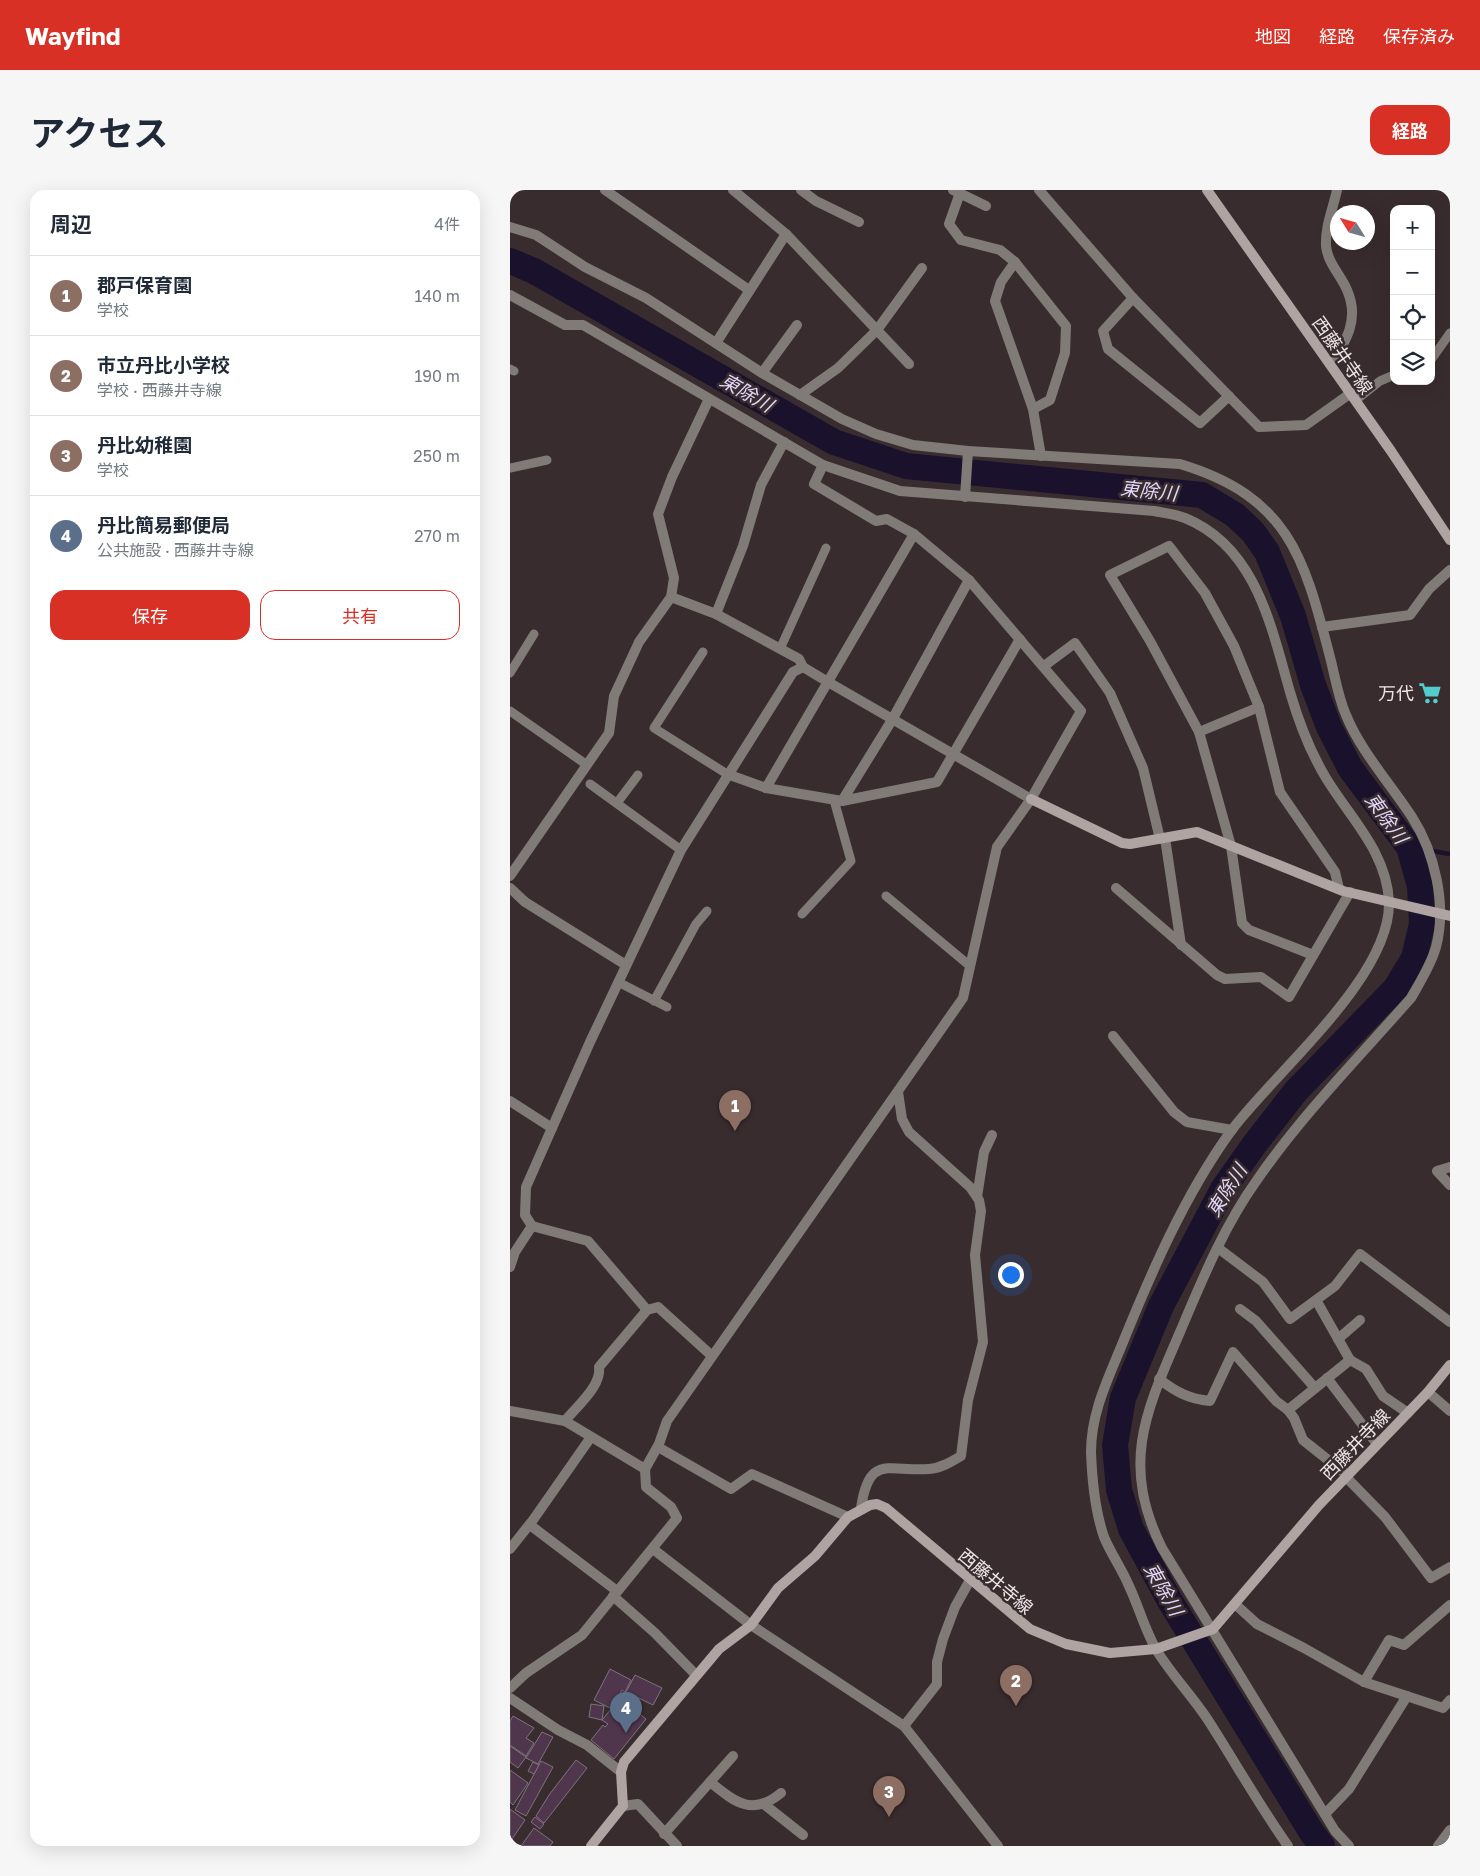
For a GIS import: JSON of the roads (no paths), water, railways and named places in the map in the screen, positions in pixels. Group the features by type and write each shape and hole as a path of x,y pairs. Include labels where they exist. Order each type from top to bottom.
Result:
{"main road":[{"name":"西藤井寺線","path":"1207,190 1331,365 1450,540"},
{"path":"1031,799 1122,843 1130,844 1197,832 1338,889 1445,916"},
{"name":"西藤井寺線","path":"861,1508 877,1504 886,1508 1030,1629 1066,1644 1110,1652 1156,1649 1213,1629 1319,1505 1428,1392 1450,1365"},
{"path":"591,1846 623,1806 621,1772 624,1762 719,1649 751,1625 778,1588 814,1556 848,1517 861,1508"}],"street":[{"path":"605,190 749,290"},
{"path":"733,190 786,234 909,364"},
{"path":"801,190 816,201 859,222"},
{"path":"1039,190 1133,298 1259,426 1306,425 1353,397"},
{"path":"1331,365 1348,338 1353,314 1348,291 1331,266 1326,247 1328,222 1337,190"},
{"path":"986,206 956,192 949,224 961,240 1000,250 1014,262 1066,326 1066,353 1050,400 1033,409"},
{"path":"510,227 536,235 585,267 646,298 762,372 842,420 876,434 913,445 967,454 1180,464 1228,483 1268,510 1288,536 1302,563 1346,715 1368,755 1413,818 1428,850 1445,916 1436,947 1425,974 1411,998 1286,1141 1256,1180 1230,1222 1150,1399 1142,1434 1140,1466 1149,1522 1162,1548 1335,1831 1349,1846"},
{"path":"716,343 786,234"},
{"path":"1014,262 1001,282 995,301 1033,409 1041,456"},
{"path":"800,395 838,368 877,330 922,268"},
{"path":"510,295 565,324 583,325 823,464 900,491 965,493 1154,511 1184,518 1227,545 1242,562 1255,584 1274,636 1306,743 1327,780 1377,853 1389,903 1384,932 1370,966 1324,1026 1232,1130 1193,1190 1148,1282 1097,1406 1091,1449 1096,1502 1104,1537 1128,1583 1156,1649 1207,1719 1260,1807 1288,1846"},
{"path":"1133,298 1103,331 1108,349 1200,423 1230,396"},
{"path":"762,372 797,325"},
{"path":"510,876 609,733 614,696 639,642 671,597 674,578 658,514 672,477 710,399"},
{"path":"716,614 743,546 761,486 784,442"},
{"path":"965,493 967,454"},
{"path":"510,1688 526,1673 582,1635 677,1518 671,1507 646,1486 645,1469 658,1447 667,1421 963,998 997,847 1031,799 1081,711 969,580 914,534 887,519 876,521 814,484 823,464"},
{"path":"766,788 914,534"},
{"path":"1313,955 1249,930 1242,923 1231,846 1199,732 1150,641 1110,575 1169,546 1205,593 1234,646 1259,707 1280,792 1336,872 1338,889"},
{"path":"1322,627 1410,615 1429,590 1450,570"},
{"path":"838,800 892,720 969,580"},
{"path":"671,597 716,614 799,659 803,667 1031,799"},
{"path":"727,774 766,788 838,800 937,782 1020,639"},
{"path":"1044,666 1075,643 1110,694 1143,768 1163,838 1181,945"},
{"path":"647,1310 588,1241 532,1226 525,1215 526,1187 618,982 681,850 727,774 793,672 803,667"},
{"path":"1199,732 1259,707"},
{"path":"510,888 525,902 626,965"},
{"path":"1116,888 1217,975 1225,979 1261,977 1289,997 1350,892"},
{"path":"1112,1036 1174,1112 1187,1122 1232,1130"},
{"path":"861,1508 863,1490 870,1476 880,1469 894,1467 929,1469 944,1465 961,1456 968,1400 984,1342 975,1254 981,1211 976,1197 953,1170 909,1132 902,1119 898,1092"},
{"path":"510,1101 552,1128"},
{"path":"976,1197 984,1152 992,1135"},
{"path":"1450,1167 1437,1171 1450,1184"},
{"path":"510,1267 512,1252 532,1226"},
{"path":"1218,1248 1263,1282 1290,1318 1335,1286 1360,1254 1450,1322"},
{"path":"1316,1300 1350,1360 1366,1369 1383,1396 1408,1413"},
{"path":"565,1421 596,1382 600,1375 600,1367 647,1310 658,1308 712,1356"},
{"path":"1240,1309 1256,1321 1315,1388"},
{"path":"1338,1339 1360,1320"},
{"path":"1159,1379 1176,1392 1193,1400 1210,1401 1233,1352 1276,1401 1288,1410 1294,1418 1303,1440 1346,1476 1385,1517 1431,1578 1449,1570"},
{"path":"1288,1410 1350,1360"},
{"path":"1327,1378 1377,1444"},
{"path":"1428,1392 1450,1411"},
{"path":"510,1411 565,1421 645,1469"},
{"path":"510,1549 530,1525 591,1437"},
{"path":"658,1447 732,1489 752,1474 848,1517"},
{"path":"530,1525 615,1594 696,1675"},
{"path":"653,1549 751,1625 904,1726 998,1846"},
{"path":"904,1726 937,1684 937,1662 942,1639 955,1607 970,1580"},
{"path":"1235,1604 1257,1624 1364,1682 1443,1708 1450,1700"},
{"path":"1364,1682 1390,1640 1404,1645 1450,1605"},
{"path":"1326,1814 1349,1789 1407,1696"},
{"path":"511,1702 587,1745 621,1772"},
{"path":"664,1834 733,1756"},
{"path":"710,1782 731,1799 742,1804 765,1805 803,1835"},
{"path":"765,1805 781,1793"},
{"path":"623,1806 638,1804 677,1846"},
{"path":"1438,1846 1450,1830"}],"lane":[{"path":"1435,354 1450,333"},
{"path":"1353,397 1390,377"},
{"path":"510,468 547,460"},
{"path":"780,649 826,548"},
{"path":"510,672 534,634"},
{"path":"704,652 654,728 727,774"},
{"path":"510,711 587,765"},
{"path":"617,803 638,775"},
{"path":"590,784 681,850"},
{"path":"802,914 852,861 838,800"},
{"path":"886,896 970,966"},
{"path":"654,1001 696,924 707,911"},
{"path":"618,982 667,1007"}],"waterway":[{"name":"東除川","path":"510,261 534,271 834,442 906,466 1202,495 1235,515 1253,532 1267,552 1293,616 1313,685 1329,727 1350,768 1409,847 1420,886 1422,924 1414,958 1396,988 1296,1091 1223,1189 1161,1306 1123,1398 1115,1445 1119,1490 1131,1529 1170,1601 1312,1833 1322,1846"},
{"path":"1409,847 1450,854"}],"place":[{"name":"万代","path":"1430,693"},
{"name":"郡戸保育園","path":"735,1131"},
{"name":"市立丹比小学校","path":"1016,1706"},
{"name":"丹比簡易郵便局","path":"626,1733"},
{"name":"丹比幼稚園","path":"889,1817"}]}
